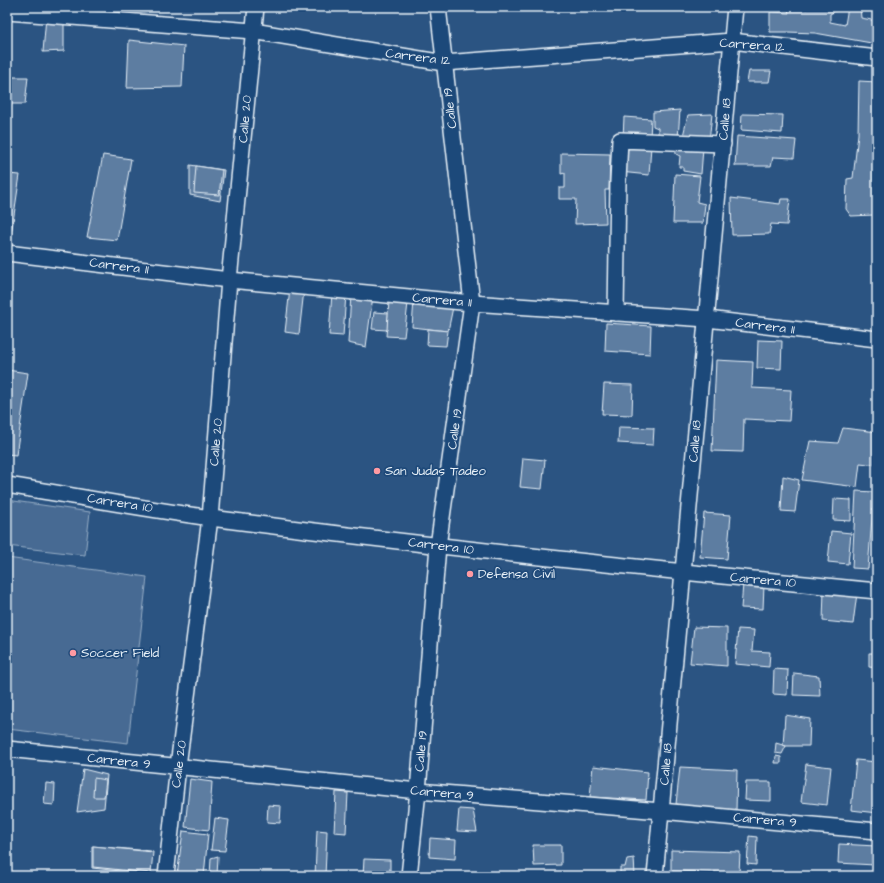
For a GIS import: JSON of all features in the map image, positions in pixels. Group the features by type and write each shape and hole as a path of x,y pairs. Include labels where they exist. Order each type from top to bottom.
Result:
{"street":[{"name":"Calle 20","path":"166,876 178,766 210,518 229,280 256,7"},
{"name":"Calle 19","path":"409,876 418,791 438,546 472,303 438,7"},
{"name":"Calle 18","path":"655,876 735,7"},
{"name":"Carrera 12","path":"7,12 253,31 444,63 732,41 877,58"},
{"path":"616,313 620,140 723,144"},
{"name":"Carrera 11","path":"7,252 229,280 472,303 707,319 877,339"},
{"name":"Carrera 10","path":"7,486 210,518 438,546 683,573 877,591"},
{"name":"Carrera 9","path":"7,749 418,791 877,831"}],"shaded area":[{"path":"7,500 90,512 85,555 7,546"},
{"name":"Soccer Field","path":"7,558 147,577 128,743 7,729"}],"building":[{"path":"787,7 807,9 807,7 837,7 837,10 830,14 830,22 845,25 848,7 860,7 861,18 877,21 877,44 815,33 770,32 770,12 789,13"},
{"path":"46,17 64,19 64,51 43,52"},
{"path":"129,40 184,46 182,87 127,88"},
{"path":"749,71 771,71 769,82 747,82"},
{"path":"7,77 28,77 25,104 7,104"},
{"path":"859,81 877,82 877,156 874,181 876,182 874,215 851,216 846,209 847,179 853,178 858,134"},
{"path":"680,110 678,139 658,139 658,128 653,126 653,112"},
{"path":"712,114 709,141 682,140 688,115"},
{"path":"742,114 783,115 782,133 741,130"},
{"path":"624,117 651,119 650,138 623,138"},
{"path":"737,136 796,140 794,158 773,157 771,166 735,166"},
{"path":"675,145 703,148 701,174 683,171 683,167 679,167 680,156 676,154"},
{"path":"623,146 651,146 649,175 620,172"},
{"path":"561,153 610,154 609,190 605,190 606,223 575,224 576,199 559,199 559,188 565,188 565,173 561,174"},
{"path":"103,155 131,159 117,240 87,237"},
{"path":"190,165 224,170 220,201 190,195"},
{"path":"196,166 222,170 219,195 194,193"},
{"path":"7,174 20,175 11,235 7,234"},
{"path":"675,174 700,176 697,202 705,204 703,223 673,223"},
{"path":"731,198 780,204 781,199 790,199 787,225 771,224 769,234 732,235"},
{"path":"290,289 304,290 299,334 285,332"},
{"path":"332,293 346,294 343,336 329,335"},
{"path":"351,295 373,296 366,347 348,343"},
{"path":"414,300 453,307 448,331 412,327"},
{"path":"389,302 408,303 404,337 386,336"},
{"path":"374,312 388,313 387,330 372,329"},
{"path":"606,323 651,326 650,354 605,351"},
{"path":"428,329 448,331 446,346 427,345"},
{"path":"758,340 782,341 781,369 757,368"},
{"path":"716,360 753,362 752,388 791,390 789,421 744,419 743,452 712,451"},
{"path":"7,370 28,373 16,455 7,454"},
{"path":"604,384 633,385 632,415 602,414"},
{"path":"619,427 654,428 653,445 618,443"},
{"path":"843,428 877,432 877,465 860,463 857,487 802,480 810,441 838,443"},
{"path":"523,458 545,460 542,489 520,487"},
{"path":"783,476 799,480 795,512 781,511"},
{"path":"856,491 874,492 868,569 852,568"},
{"path":"834,499 851,500 851,521 833,520"},
{"path":"704,513 731,515 727,559 700,557"},
{"path":"831,531 851,533 848,564 828,562"},
{"path":"743,584 764,585 763,609 741,608"},
{"path":"824,590 857,593 853,624 823,621"},
{"path":"694,627 727,628 727,666 690,663"},
{"path":"738,629 754,630 752,651 770,652 769,667 735,664"},
{"path":"869,653 877,653 877,668 869,667"},
{"path":"774,669 788,670 787,695 773,694"},
{"path":"794,673 819,676 820,696 793,695"},
{"path":"785,715 810,719 809,746 783,746"},
{"path":"776,743 786,746 782,754 775,753"},
{"path":"776,756 781,757 781,763 775,763"},
{"path":"856,760 877,762 877,813 851,810"},
{"path":"806,764 831,767 827,805 801,802"},
{"path":"593,766 648,772 646,800 590,797"},
{"path":"680,767 737,770 736,811 676,804"},
{"path":"83,769 107,775 104,808 77,812"},
{"path":"94,778 106,780 104,797 93,797"},
{"path":"190,779 212,782 209,830 185,827"},
{"path":"746,782 771,782 771,801 745,800"},
{"path":"46,783 55,784 54,805 44,804"},
{"path":"336,792 348,793 346,833 334,832"},
{"path":"268,805 281,806 280,823 267,822"},
{"path":"459,809 473,810 477,832 457,831"},
{"path":"215,818 229,820 225,851 211,850"},
{"path":"317,830 327,831 325,876 315,876"},
{"path":"183,831 208,834 204,876 177,876"},
{"path":"749,836 757,837 756,865 747,864"},
{"path":"430,838 456,840 455,859 429,857"},
{"path":"839,844 876,846 875,865 838,863"},
{"path":"533,845 561,845 561,865 534,866"},
{"path":"92,846 151,851 148,874 92,868"},
{"path":"93,846 153,852 151,873 93,867"},
{"path":"671,850 740,852 739,873 671,871"},
{"path":"218,856 217,876 210,876 211,858"},
{"path":"634,858 635,876 620,875 620,867 625,867 627,859"},
{"path":"364,859 390,860 390,876 363,876"},
{"path":"148,874 148,876 125,876 125,875"}],"place":[{"name":"San Judas Tadeo","path":"377,471"},
{"name":"Defensa Civil","path":"470,574"},
{"name":"Soccer Field","path":"73,653"}]}
